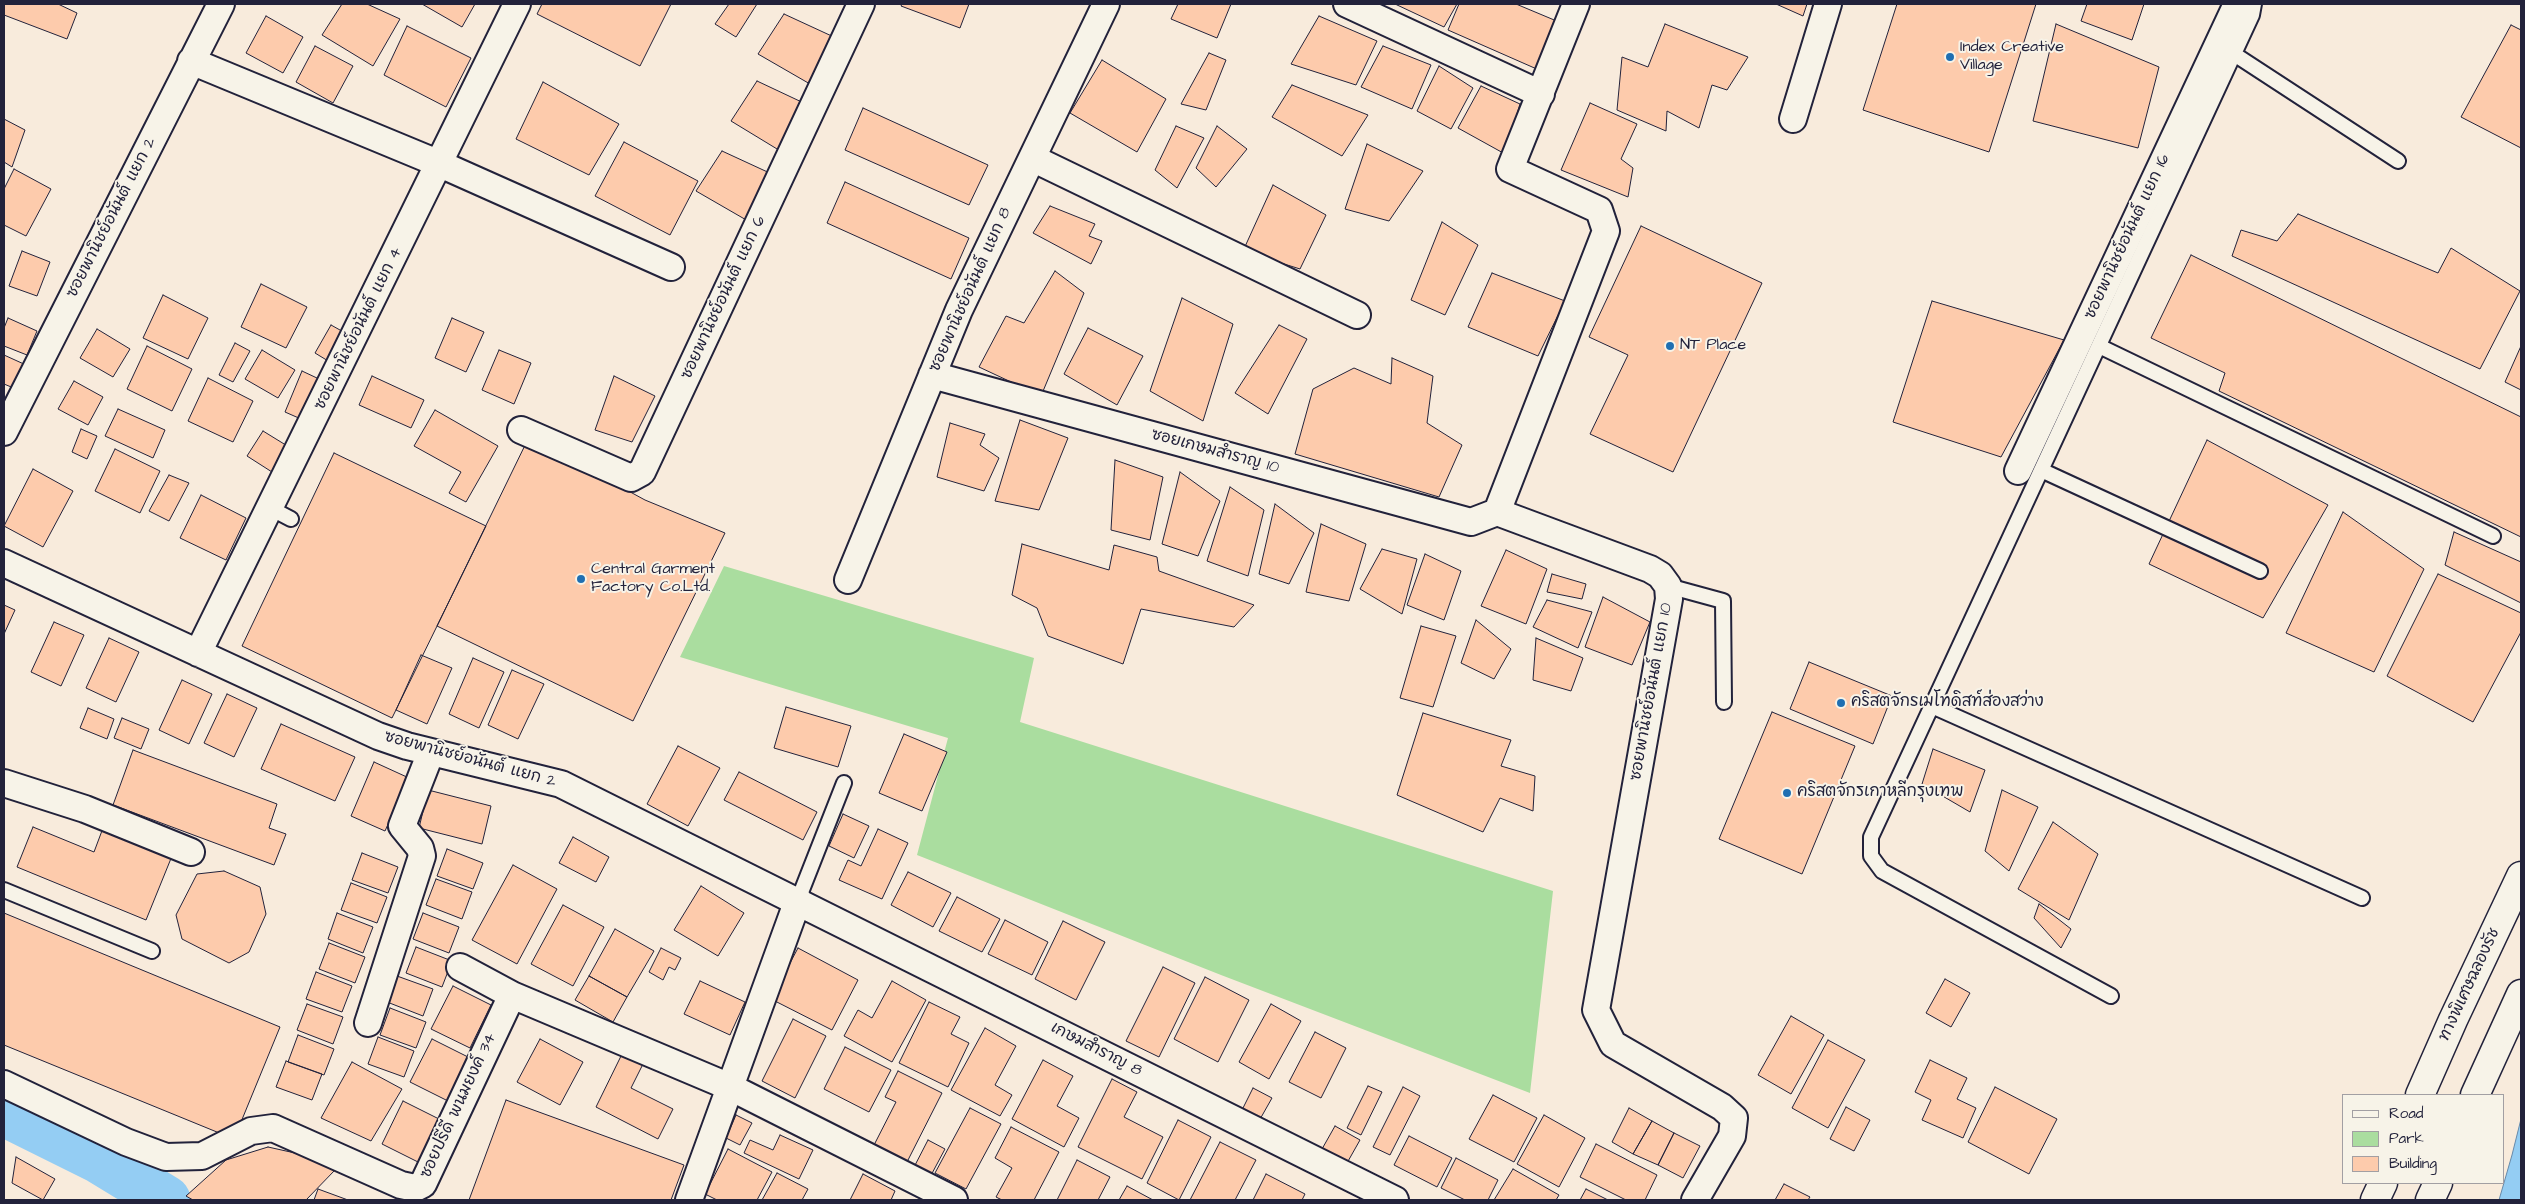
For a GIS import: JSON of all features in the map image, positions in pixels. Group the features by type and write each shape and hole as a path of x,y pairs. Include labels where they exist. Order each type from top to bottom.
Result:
{"highway":[{"name":"ทางพิเศษฉลองรัช","path":"2420,1094 2521,876"},
{"path":"2475,1094 2521,994"},
{"path":"2375,1200 2383,1184"},
{"path":"2430,1200 2438,1184"}],"street":[{"name":"ซอยพานิชย์อนันต์ แยก 2","path":"4,432 221,4"},
{"name":"ซอยพานิชย์อนันต์ แยก 4","path":"198,653 280,514 440,164 517,4"},
{"name":"ซอยพานิชย์อนันต์ แยก 6","path":"521,430 631,478 642,472 861,4"},
{"name":"ซอยพานิชย์อนันต์ แยก 8","path":"848,580 959,310 1106,4"},
{"path":"1346,4 1541,94"},
{"path":"1497,512 1606,231 1599,210 1510,169 1576,4"},
{"path":"1793,119 1828,4"},
{"name":"ซอยพานิชย์อนันต์ แยก 16","path":"2030,470 2237,4"},
{"path":"191,61 440,164 671,267"},
{"path":"1032,158 1357,315"},
{"name":"ซอยเกษมสำราญ 10","path":"932,375 1471,522 1497,512"},
{"name":"ซอยพานิชย์อนันต์ แยก 10","path":"1497,512 1650,569 1660,575 1668,586 1669,599 1596,1010 1613,1044 1722,1108 1734,1118 1732,1136 1695,1200"},
{"name":"ซอยพานิชย์อนันต์ แยก 2","path":"4,563 378,736 431,752 561,784 798,900"},
{"path":"368,1023 422,856 420,848 402,826 431,752"},
{"path":"4,783 85,809 191,852"},
{"path":"689,1200 798,900"},
{"name":"เกษมสำราญ 8","path":"798,900 1395,1200"},
{"path":"460,967 512,995 730,1087 954,1200"},
{"name":"ซอยปรีดี พนมยงค์ 34","path":"4,1084 126,1142 166,1157 202,1156 251,1131 273,1128 401,1185 415,1188 423,1184 512,995"}],"lane":[{"path":"2111,996 1882,871 1871,856 1872,837 1932,706 2030,470 2099,346 2252,15 2254,4"},
{"path":"2234,54 2398,161"},
{"path":"2099,346 2493,536"},
{"path":"2030,470 2260,571"},
{"path":"1668,586 1724,601 1724,702"},
{"path":"1932,706 2362,898"},
{"path":"798,900 844,783"},
{"path":"4,890 152,951"}],"green space":[{"path":"724,566 1034,658 1020,722 1553,891 1530,1093 1221,975 917,855 948,738 680,657"}],"water":[{"path":"2521,1119 2521,1200 2499,1200 2505,1184"}],"building":[{"path":"4,4 58,4 77,13 67,39 4,15"},
{"path":"342,4 367,4 400,19 373,66 322,35"},
{"path":"422,4 475,4 462,27"},
{"path":"542,4 671,4 640,66 537,14"},
{"path":"729,4 757,4 736,37 715,24"},
{"path":"902,4 969,4 960,28 901,6"},
{"path":"1178,4 1231,4 1217,38 1171,19"},
{"path":"1395,4 1457,4 1444,27"},
{"path":"1459,4 1516,4 1559,22 1539,70 1448,30"},
{"path":"1776,4 1807,4 1803,16"},
{"name":"Index Creative Village","path":"1897,4 2036,4 1989,152 1863,110"},
{"path":"2087,4 2144,4 2132,40 2081,21"},
{"path":"784,14 836,38 810,84 758,54"},
{"path":"266,16 303,37 283,73 246,53"},
{"path":"1319,16 1377,41 1356,85 1291,64"},
{"path":"1665,24 1748,57 1727,90 1712,85 1699,128 1667,111 1666,131 1617,110 1622,57 1648,67"},
{"path":"2056,24 2159,67 2138,148 2033,121"},
{"path":"2511,25 2521,30 2521,148 2461,117"},
{"path":"407,26 471,58 446,107 384,75"},
{"path":"315,46 353,66 333,103 296,82"},
{"path":"1383,46 1431,65 1412,109 1361,87"},
{"path":"1209,53 1226,60 1206,110 1181,104"},
{"path":"1102,60 1166,99 1137,152 1070,113"},
{"path":"1439,66 1473,88 1451,129 1417,111"},
{"path":"757,81 808,105 782,152 731,121"},
{"path":"543,82 619,124 589,175 516,139"},
{"path":"1292,85 1368,115 1342,156 1272,117"},
{"path":"1481,86 1520,104 1505,154 1458,128"},
{"path":"1590,103 1637,124 1621,159 1633,168 1628,197 1561,170"},
{"path":"863,108 988,165 969,205 845,150"},
{"path":"4,119 25,130 12,167 4,162"},
{"path":"1176,126 1204,138 1177,188 1155,170"},
{"path":"1217,126 1247,149 1216,187 1196,168"},
{"path":"624,142 698,181 670,235 595,196"},
{"path":"1367,144 1423,171 1389,221 1345,209"},
{"path":"722,151 774,175 748,221 696,191"},
{"path":"14,169 51,189 26,236 4,225 4,189"},
{"path":"845,182 969,238 951,279 827,223"},
{"path":"1273,185 1326,215 1300,269 1243,251"},
{"path":"1050,206 1095,224 1089,236 1102,241 1091,264 1033,233"},
{"path":"2298,214 2438,273 2451,248 2520,291 2480,369 2232,256 2241,230 2277,241"},
{"path":"1442,222 1478,245 1445,315 1411,300"},
{"name":"NT Place","path":"1641,226 1762,283 1673,472 1590,434 1628,355 1589,337"},
{"path":"22,251 50,262 37,296 9,286"},
{"path":"2191,255 2521,417 2521,537 2219,391 2225,373 2151,338"},
{"path":"1055,271 1084,293 1041,396 979,367 1006,316 1024,323"},
{"path":"1492,273 1565,301 1538,356 1468,327"},
{"path":"261,284 307,307 286,348 241,327"},
{"path":"163,295 208,318 188,359 143,338"},
{"path":"1182,298 1233,324 1203,421 1150,391"},
{"path":"1932,301 2064,340 2001,457 1893,422"},
{"path":"8,318 37,331 27,355 4,346 4,328"},
{"path":"452,318 484,332 466,372 435,358"},
{"path":"331,325 365,344 348,373 315,353"},
{"path":"1279,325 1307,339 1268,414 1235,393"},
{"path":"1088,328 1143,356 1117,405 1064,374"},
{"path":"97,329 130,349 113,377 80,358"},
{"path":"235,343 250,351 233,382 219,375"},
{"path":"147,346 192,369 172,411 127,389"},
{"path":"2521,346 2521,390 2505,382"},
{"path":"262,350 295,370 278,398 245,379"},
{"path":"499,350 531,363 514,404 482,390"},
{"path":"4,355 26,365 16,389 4,384"},
{"path":"1392,358 1433,376 1427,423 1462,445 1439,497 1295,454 1313,389 1354,368 1391,384"},
{"path":"302,371 334,386 317,426 285,412"},
{"path":"372,376 424,400 411,428 359,405"},
{"path":"614,376 655,396 632,442 595,430"},
{"path":"208,378 253,401 233,442 188,421"},
{"path":"74,381 103,397 88,425 58,409"},
{"path":"118,409 165,430 153,458 105,436"},
{"path":"435,410 498,446 466,502 449,493 461,472 414,446"},
{"path":"1020,420 1068,438 1039,510 995,501"},
{"path":"950,423 985,434 980,445 999,458 984,491 937,477"},
{"path":"81,429 97,436 87,459 72,452"},
{"path":"263,431 289,447 272,472 247,456"},
{"name":"Central Garment Factory Co.Ltd.","path":"529,437 645,500 725,533 633,721 437,626"},
{"path":"2207,440 2328,505 2263,618 2149,564"},
{"path":"115,449 160,471 140,513 95,491"},
{"path":"334,453 486,526 392,718 242,646"},
{"path":"1115,460 1163,477 1150,540 1111,530"},
{"path":"33,469 73,491 43,547 4,526"},
{"path":"1180,472 1220,501 1198,556 1162,544"},
{"path":"169,475 189,483 169,521 149,511"},
{"path":"1230,487 1264,510 1248,576 1207,561"},
{"path":"201,495 246,518 226,560 180,538"},
{"path":"1275,504 1314,533 1289,584 1259,574"},
{"path":"2343,512 2424,569 2374,672 2286,633"},
{"path":"1321,524 1366,544 1349,601 1306,592"},
{"path":"2454,532 2521,562 2521,603 2445,565"},
{"path":"1022,544 1109,570 1114,545 1157,557 1159,571 1254,605 1234,627 1141,609 1123,664 1048,636 1037,608 1012,595"},
{"path":"1382,549 1417,559 1402,614 1360,589"},
{"path":"1506,550 1547,569 1526,624 1481,606"},
{"path":"1425,554 1461,571 1444,620 1407,605"},
{"path":"1552,574 1586,584 1582,599 1547,592"},
{"path":"2438,574 2521,613 2521,632 2473,722 2387,676"},
{"path":"1603,597 1650,622 1632,665 1585,647"},
{"path":"1547,600 1592,612 1578,648 1533,627"},
{"path":"4,605 15,610 4,634"},
{"path":"1476,620 1511,649 1494,679 1461,663"},
{"path":"54,622 84,635 61,686 31,672"},
{"path":"1421,626 1456,636 1433,707 1400,698"},
{"path":"109,638 139,652 116,702 86,688"},
{"path":"1536,638 1583,658 1571,691 1533,680"},
{"path":"421,655 452,668 427,724 396,710"},
{"path":"473,658 504,672 479,728 449,714"},
{"name":"คริสตจักรเมโทดิสท์ส่องสว่าง","path":"1809,662 1892,696 1873,744 1790,709"},
{"path":"512,670 544,684 518,739 488,725"},
{"path":"182,680 212,694 189,744 159,730"},
{"path":"227,694 257,708 234,757 204,743"},
{"path":"786,707 851,726 838,767 774,748"},
{"path":"88,708 114,719 107,739 80,728"},
{"name":"คริสตจักรเกาหลีกรุงเทพ","path":"1772,712 1855,746 1802,874 1719,839"},
{"path":"1423,713 1511,740 1501,766 1535,776 1533,811 1500,798 1483,832 1397,795"},
{"path":"122,718 149,729 141,749 114,738"},
{"path":"281,724 355,757 335,801 261,769"},
{"path":"904,734 947,752 922,811 879,793"},
{"path":"678,746 720,768 688,826 647,804"},
{"path":"1933,749 1985,770 1970,812 1922,784"},
{"path":"133,750 277,804 269,828 286,834 274,865 113,805"},
{"path":"374,762 409,778 385,831 351,816"},
{"path":"739,772 817,812 803,840 724,800"},
{"path":"428,790 491,806 482,844 419,828"},
{"path":"2002,790 2038,807 2009,871 1985,851"},
{"path":"843,814 869,826 854,858 829,846"},
{"path":"2053,822 2098,854 2069,920 2018,889"},
{"path":"33,827 94,852 103,828 172,856 146,920 17,867"},
{"path":"878,829 908,843 882,899 839,880 848,860 861,866"},
{"path":"573,837 609,857 596,882 559,863"},
{"path":"447,849 483,863 473,889 437,876"},
{"path":"362,853 398,867 388,893 352,880"},
{"path":"513,865 557,889 517,964 472,940"},
{"path":"224,871 260,887 266,914 249,952 229,963 182,939 176,915 197,874"},
{"path":"908,872 951,893 933,927 891,905"},
{"path":"436,879 472,892 462,919 426,905"},
{"path":"351,883 387,897 377,923 341,910"},
{"path":"701,886 744,913 718,956 674,930"},
{"path":"957,897 1000,919 982,952 939,931"},
{"path":"2039,904 2071,929 2061,948 2034,918"},
{"path":"563,905 604,927 573,986 531,964"},
{"path":"4,913 280,1027 234,1139 4,1045"},
{"path":"337,913 373,927 363,953 328,939"},
{"path":"423,913 459,927 449,953 413,939"},
{"path":"1005,920 1048,942 1032,975 988,954"},
{"path":"1063,921 1105,942 1076,1000 1035,979"},
{"path":"615,929 654,951 627,997 589,976"},
{"path":"329,943 365,957 355,983 319,969"},
{"path":"416,947 452,961 442,987 406,973"},
{"path":"661,948 681,958 675,970 669,967 663,980 649,972"},
{"path":"798,948 858,980 832,1030 771,999"},
{"path":"1163,967 1195,983 1159,1057 1126,1041"},
{"path":"316,972 352,986 342,1012 306,999"},
{"path":"397,976 433,989 423,1016 387,1002"},
{"path":"589,976 627,997 613,1022 575,1000"},
{"path":"1205,977 1249,1000 1218,1062 1174,1039"},
{"path":"1945,979 1970,993 1951,1027 1926,1013"},
{"path":"700,981 745,1002 730,1035 684,1014"},
{"path":"892,981 926,1000 892,1062 844,1036 858,1010 872,1018"},
{"path":"453,986 491,1005 470,1048 431,1029"},
{"path":"929,1002 960,1017 951,1034 969,1043 948,1087 899,1063"},
{"path":"307,1004 343,1017 333,1044 297,1030"},
{"path":"1271,1004 1301,1021 1269,1079 1239,1062"},
{"path":"390,1008 426,1022 416,1048 380,1035"},
{"path":"1791,1016 1824,1035 1791,1094 1758,1075"},
{"path":"793,1019 826,1036 795,1098 762,1081"},
{"path":"985,1028 1016,1046 995,1085 1012,1095 1000,1116 951,1090"},
{"path":"1315,1032 1346,1048 1321,1098 1289,1082"},
{"path":"298,1035 334,1049 324,1075 288,1062"},
{"path":"378,1037 414,1051 404,1077 368,1064"},
{"path":"432,1039 470,1058 448,1101 410,1082"},
{"path":"540,1039 583,1062 560,1105 517,1082"},
{"path":"1828,1040 1865,1060 1828,1128 1792,1108"},
{"path":"845,1047 891,1070 869,1112 824,1089"},
{"path":"622,1054 643,1064 631,1088 673,1109 658,1139 596,1107"},
{"path":"1043,1060 1073,1076 1057,1106 1079,1118 1064,1147 1012,1119"},
{"path":"1930,1060 1967,1078 1957,1099 1976,1108 1963,1138 1922,1120 1931,1100 1915,1092"},
{"path":"286,1061 322,1074 312,1100 276,1087"},
{"path":"352,1062 402,1089 371,1141 321,1118"},
{"path":"898,1071 942,1093 906,1164 873,1147 896,1102 885,1097"},
{"path":"1112,1079 1137,1092 1124,1117 1163,1137 1142,1179 1078,1147"},
{"path":"1368,1086 1382,1092 1361,1135 1347,1128"},
{"path":"1403,1087 1420,1096 1390,1155 1373,1147"},
{"path":"1995,1087 2057,1119 2029,1174 1968,1142"},
{"path":"1253,1088 1272,1098 1259,1121 1241,1112"},
{"path":"1493,1095 1537,1118 1514,1162 1469,1139"},
{"path":"506,1100 684,1165 671,1200 469,1200"},
{"path":"403,1101 441,1120 420,1163 382,1144"},
{"path":"1846,1107 1870,1120 1854,1151 1830,1139"},
{"path":"970,1108 1001,1124 966,1189 935,1173"},
{"path":"1629,1108 1652,1121 1633,1154 1612,1142"},
{"path":"736,1115 752,1123 740,1145 726,1138"},
{"path":"1544,1115 1585,1138 1559,1187 1517,1164"},
{"path":"1178,1120 1211,1137 1179,1200 1147,1183"},
{"path":"1652,1121 1674,1133 1658,1165 1633,1154"},
{"path":"1335,1126 1360,1140 1347,1163 1322,1149"},
{"path":"1011,1127 1059,1152 1034,1200 1002,1200 996,1197 1012,1168 995,1158"},
{"path":"1674,1133 1700,1146 1683,1178 1658,1165"},
{"path":"780,1135 813,1150 799,1179 744,1153 750,1140 773,1150"},
{"path":"1409,1136 1452,1158 1437,1187 1394,1165"},
{"path":"928,1140 945,1149 929,1179 912,1171"},
{"path":"1220,1142 1256,1160 1235,1200 1190,1200"},
{"path":"1596,1144 1657,1175 1645,1200 1626,1200 1580,1177"},
{"path":"268,1147 295,1153 335,1170 306,1200 193,1200 186,1196 226,1160"},
{"path":"728,1149 772,1172 757,1200 717,1200 705,1194"},
{"path":"16,1157 55,1179 43,1200 12,1183"},
{"path":"1456,1158 1498,1180 1488,1200 1465,1200 1441,1188"},
{"path":"1077,1160 1110,1177 1098,1200 1057,1200"},
{"path":"1513,1169 1559,1195 1556,1200 1494,1200"},
{"path":"777,1173 808,1189 802,1200 762,1200"},
{"path":"863,1174 895,1191 891,1200 850,1200"},
{"path":"1266,1174 1305,1194 1302,1200 1253,1200"},
{"path":"1784,1184 1810,1197 1808,1200 1775,1200"},
{"path":"1127,1186 1153,1200 1119,1200"},
{"path":"318,1189 348,1200 314,1200"},
{"path":"1586,1189 1608,1200 1580,1200"}],"waterway":[{"path":"4,1112 99,1159 166,1200"}],"place":[{"name":"Index Creative Village","path":"1950,57"},
{"name":"NT Place","path":"1670,346"},
{"name":"Central Garment Factory Co.Ltd.","path":"581,579"},
{"name":"คริสตจักรเมโทดิสท์ส่องสว่าง","path":"1841,703"},
{"name":"คริสตจักรเกาหลีกรุงเทพ","path":"1787,793"}]}
